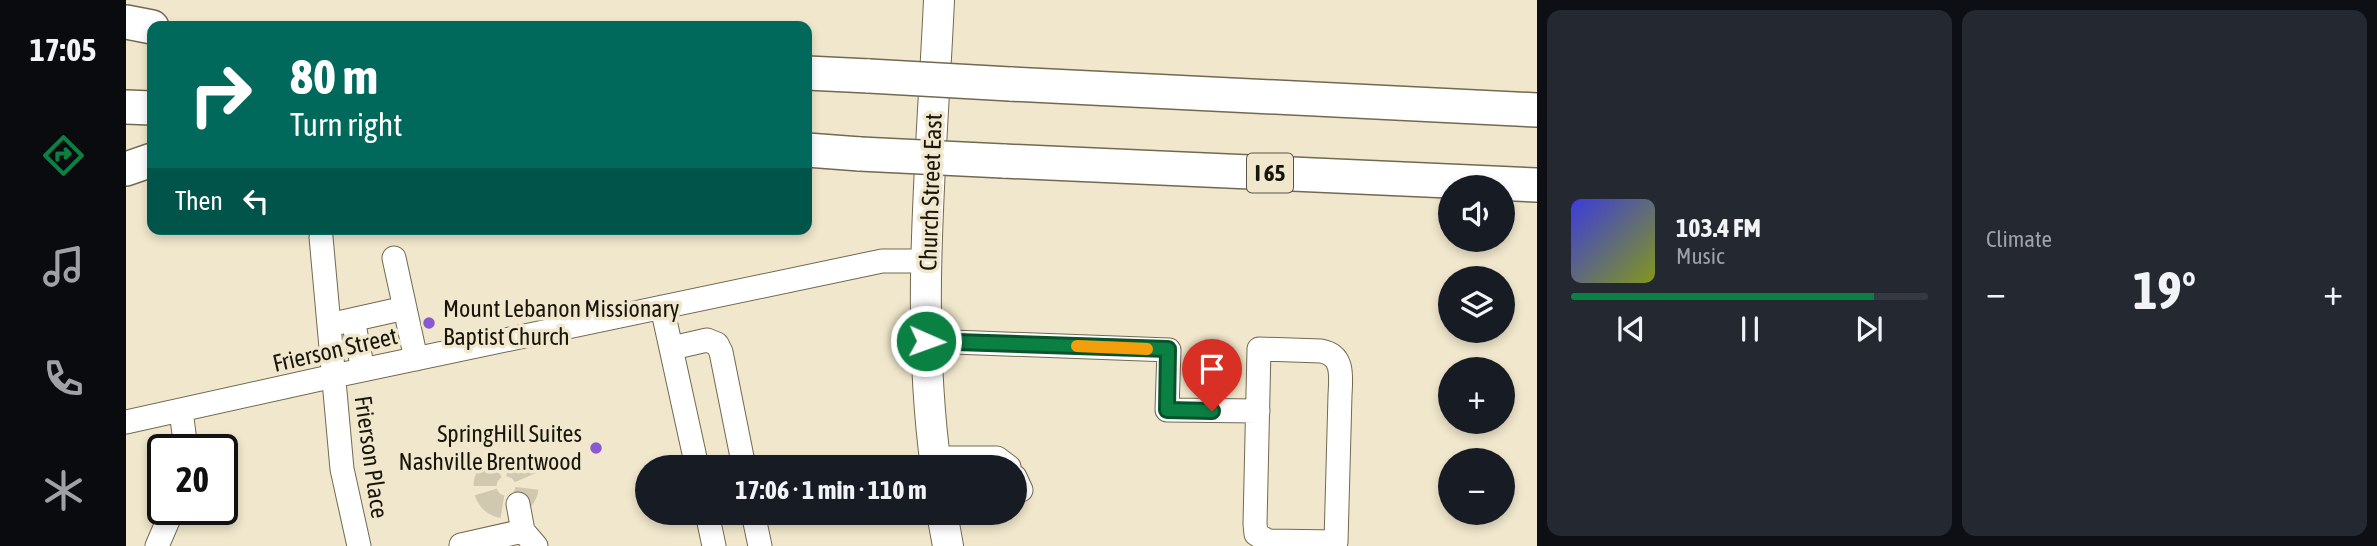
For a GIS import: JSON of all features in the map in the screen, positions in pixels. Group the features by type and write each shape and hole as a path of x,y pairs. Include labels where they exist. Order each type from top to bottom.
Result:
{"highway":[{"path":"126,22 147,26"},
{"path":"126,41 147,42"},
{"path":"812,73 1537,110"},
{"path":"126,107 147,108"},
{"name":"I 65","path":"812,152 1537,185"},
{"path":"126,169 147,162"}],"main road":[{"name":"Church Street East","path":"934,455 926,341 939,0"},
{"path":"944,525 948,546"}],"street":[{"name":"Frierson Place","path":"321,237 342,469 359,546"},
{"path":"394,258 416,359"},
{"name":"Frierson Street","path":"126,422 881,261 927,261"},
{"path":"662,307 694,455"},
{"path":"329,325 405,308"},
{"path":"353,320 363,370"},
{"path":"671,348 707,340 717,344 721,352 742,455"},
{"path":"926,341 1168,349 1167,410 1258,411"},
{"path":"1259,349 1331,352 1338,359 1341,380 1336,544 1268,541 1256,534 1259,349"},
{"path":"181,411 184,434"},
{"path":"461,545 529,538 518,504"},
{"path":"157,546 166,525"},
{"path":"710,525 715,546"},
{"path":"756,525 760,546"}],"tunnel":[{"path":"506,465 521,471 527,486 521,501 506,507 491,501 485,486 491,471 506,465"}],"slow traffic":[{"path":"1077,346 1147,349"}],"place":[{"name":"Mount Lebanon Missionary Baptist Church","path":"429,323"},
{"name":"SpringHill Suites Nashville Brentwood","path":"596,448"}],"route":[{"path":"926,341 1168,349 1167,410 1212,411"}]}
